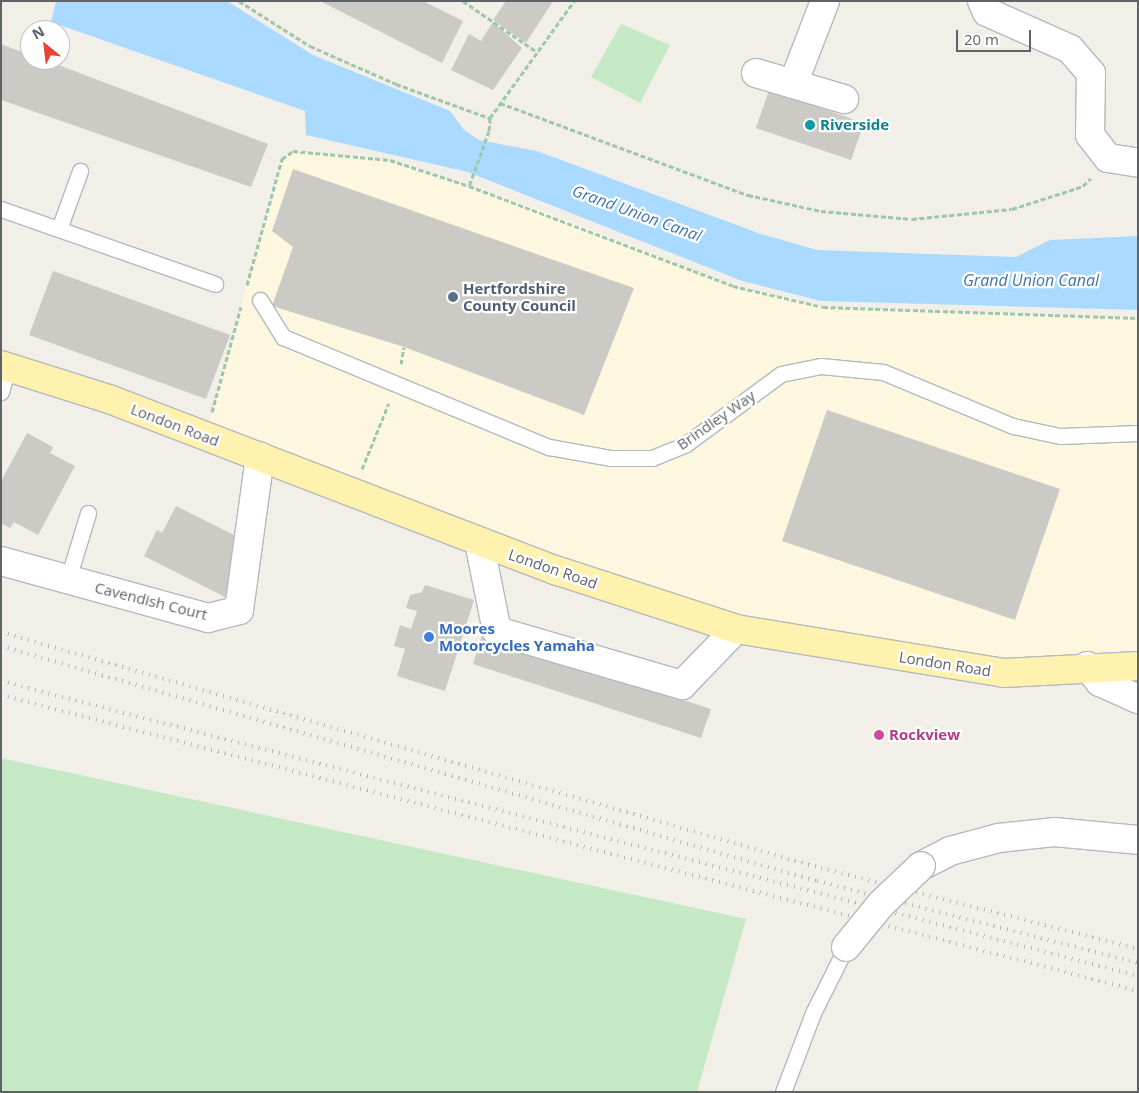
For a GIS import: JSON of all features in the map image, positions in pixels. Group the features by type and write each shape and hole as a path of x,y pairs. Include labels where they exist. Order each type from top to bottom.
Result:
{"main road":[{"name":"London Road","path":"3,375 109,399 479,542 736,629 1004,673 1134,664"}],"street":[{"path":"793,84 825,1"},
{"path":"982,1 987,12 1070,49 1091,73 1090,135 1108,158 1138,163"},
{"path":"756,73 844,98"},
{"name":"Cavendish Court","path":"1,561 208,618 239,610 260,456"},
{"path":"479,542 497,631 682,685 736,629"},
{"path":"1087,666 1100,682 1138,698"},
{"path":"846,947 881,904 921,866 950,851 999,838 1054,832 1138,840"}],"lane":[{"path":"59,229 80,172"},
{"path":"1,209 215,284"},
{"name":"Brindley Way","path":"260,300 284,336 548,447 610,458 652,458 686,444 781,374 821,366 883,372 1013,426 1060,436 1138,433"},
{"path":"68,579 88,513"},
{"path":"783,1092 813,1013 846,947"}],"path":[{"path":"239,1 310,46 396,84 490,118"},
{"path":"463,1 537,52"},
{"path":"469,186 490,131 490,118 574,1"},
{"path":"500,103 748,194 830,212 912,219 1012,209 1083,186 1108,158"},
{"path":"245,293 282,159 293,151 390,160 469,186 734,286 814,306 1138,318"},
{"path":"205,437 242,303"},
{"path":"352,493 397,384 404,347"}],"shaded area":[{"path":"293,151 390,160 542,211 733,286 823,307 1138,318 1138,661 1004,673 736,629 205,437 282,159"}],"green space":[{"path":"621,24 670,45 640,103 591,77"},
{"path":"1,758 746,919 697,1092 1,1092"}],"water":[{"name":"Grand Union Canal","path":"56,1 227,1 313,55 450,111 464,130 479,140 537,151 761,234 817,250 1016,257 1050,240 1138,236 1138,310 821,301 742,281 468,172 306,135 305,111 70,29 70,20 51,20"}],"building":[{"path":"320,1 423,1 463,21 442,63"},
{"path":"506,1 553,1 526,43 493,20"},
{"path":"493,22 522,48 493,90 451,70 469,34 481,41"},
{"path":"1,44 20,51 20,70 70,69 268,144 251,187 1,100"},
{"name":"Riverside","path":"769,90 864,123 851,160 756,128"},
{"name":"Hertfordshire County Council","path":"293,169 634,288 584,415 404,347 272,306 293,247 272,231"},
{"path":"53,271 230,335 206,399 29,335"},
{"path":"827,410 1060,489 1015,620 782,541"},
{"path":"27,433 53,447 50,453 75,466 38,535 14,522 10,528 1,523 1,481"},
{"path":"176,506 246,541 238,570 225,597 144,556 157,530 162,533"},
{"name":"Moores Motorcycles Yamaha","path":"425,585 474,600 445,691 397,676 405,649 394,646 400,625 411,629 417,611 406,608 410,595 422,592"},
{"path":"482,635 711,709 701,738 473,664"}],"railway":[{"path":"1,632 821,868 1138,949"},
{"path":"1,646 817,881 1138,963"},
{"path":"1,681 1138,976"},
{"path":"1,695 1138,991"}],"place":[{"name":"Riverside","path":"810,125"},
{"name":"Hertfordshire County Council","path":"453,297"},
{"name":"Moores Motorcycles Yamaha","path":"429,637"},
{"name":"Rockview","path":"879,735"}]}
